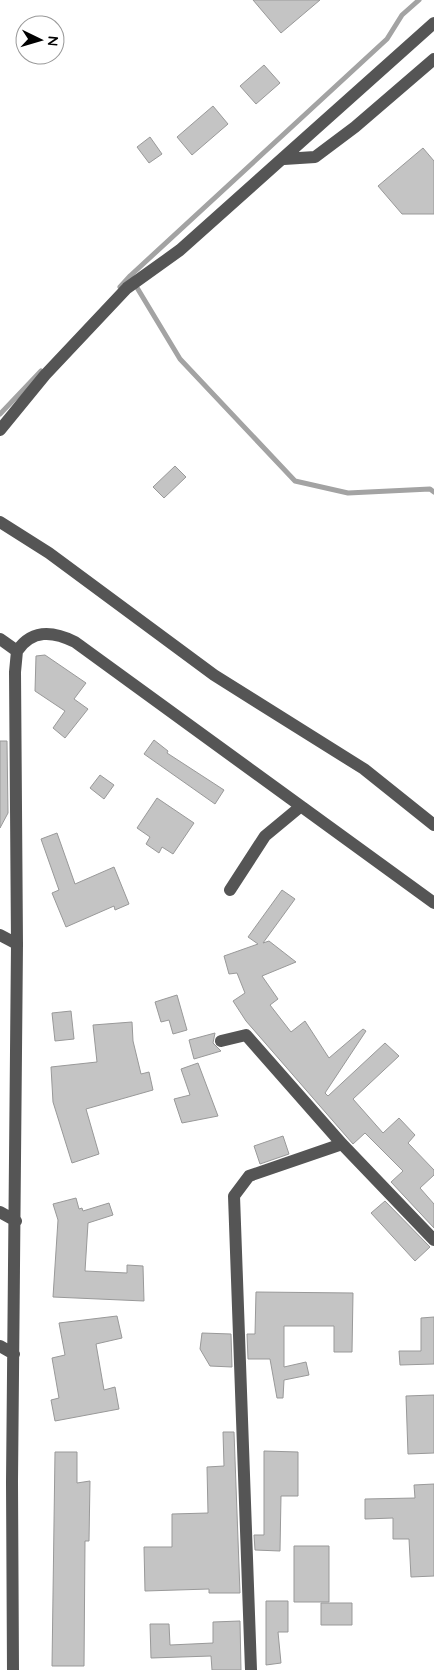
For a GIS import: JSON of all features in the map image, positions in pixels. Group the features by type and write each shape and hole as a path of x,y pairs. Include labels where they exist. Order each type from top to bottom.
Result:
{"street":[{"path":"0,430 45,375 127,288 180,250 434,23"},
{"path":"284,159 315,157 355,127 434,59"},
{"path":"0,522 48,553 214,675 364,769 434,825"},
{"path":"13,1670 12,1482 16,1221 17,944 15,672 17,651 28,639 43,633 60,635 75,642 434,903"},
{"path":"0,639 17,651"},
{"path":"230,890 265,836 300,807"},
{"path":"0,935 17,944"},
{"path":"221,1041 246,1035 342,1144 434,1240"},
{"path":"251,1670 234,1196 249,1176 342,1144"},
{"path":"0,1212 16,1221"},
{"path":"0,1346 14,1354"},
{"path":"0,1474 12,1482"}],"building":[{"path":"253,0 320,0 281,33"},
{"path":"264,65 280,83 256,104 240,86"},
{"path":"213,106 228,124 192,155 177,137"},
{"path":"150,137 162,154 149,163 137,147"},
{"path":"423,148 434,161 434,214 402,214 378,186"},
{"path":"175,466 186,477 164,498 153,487"},
{"path":"45,655 86,683 74,699 88,709 65,738 53,728 65,711 35,691 36,656"},
{"path":"154,740 168,751 167,753 224,790 215,804 144,754"},
{"path":"0,741 7,741 8,813 0,828"},
{"path":"100,775 114,785 104,799 90,788"},
{"path":"157,798 194,823 173,854 162,847 159,853 146,844 150,837 137,828"},
{"path":"57,833 75,884 114,867 129,904 115,910 114,906 66,927 52,893 59,890 41,839"},
{"path":"282,890 295,899 263,943 269,941 296,962 262,976 278,999 270,1005 291,1032 305,1021 329,1058 363,1029 366,1031 325,1093 328,1096 385,1043 399,1056 353,1099 383,1133 399,1118 415,1135 408,1143 434,1170 434,1175 420,1188 434,1204 434,1228 391,1182 403,1171 365,1133 353,1144 246,1021 233,1001 245,993 237,973 229,974 224,956 258,944 248,937"},
{"path":"177,995 187,1030 173,1034 169,1020 161,1022 155,1002"},
{"path":"71,1011 74,1039 55,1041 52,1013"},
{"path":"132,1022 133,1041 141,1074 149,1072 153,1090 86,1109 99,1154 72,1163 53,1102 51,1067 97,1062 93,1025"},
{"path":"215,1033 213,1043 221,1051 194,1059 189,1040"},
{"path":"198,1063 218,1116 182,1123 174,1099 190,1095 181,1069"},
{"path":"283,1136 289,1154 260,1164 254,1146"},
{"path":"76,1198 79,1209 82,1208 83,1211 109,1203 113,1215 88,1223 85,1271 127,1273 127,1265 143,1266 144,1301 53,1297 58,1220 53,1204"},
{"path":"385,1201 430,1247 415,1261 371,1213"},
{"path":"256,1292 353,1293 352,1352 334,1352 334,1326 284,1326 284,1367 306,1362 309,1375 284,1380 283,1398 277,1398 270,1359 248,1359 247,1334 255,1334"},
{"path":"117,1316 122,1338 96,1344 104,1390 115,1387 119,1409 55,1421 51,1400 59,1398 52,1358 65,1355 59,1323"},
{"path":"434,1317 434,1364 400,1365 399,1351 421,1351 421,1318"},
{"path":"202,1333 231,1334 232,1367 210,1366 200,1349"},
{"path":"434,1395 434,1453 408,1454 406,1396"},
{"path":"223,1432 234,1432 240,1593 209,1593 209,1589 145,1591 144,1547 172,1547 172,1514 208,1513 207,1467 224,1466"},
{"path":"264,1451 298,1452 298,1496 281,1496 280,1551 255,1550 254,1535 264,1535"},
{"path":"55,1452 77,1452 77,1483 90,1481 89,1541 85,1541 84,1666 52,1666"},
{"path":"434,1484 434,1576 411,1577 409,1539 393,1539 393,1518 365,1519 365,1499 415,1498 414,1485"},
{"path":"294,1546 329,1546 329,1602 294,1602"},
{"path":"266,1601 288,1601 288,1632 278,1632 281,1663 266,1665"},
{"path":"321,1603 352,1603 352,1625 321,1625"},
{"path":"240,1621 241,1670 212,1670 211,1656 151,1658 150,1624 169,1624 170,1645 213,1643 213,1622"}],"waterway":[{"path":"130,276 387,39 402,15 419,0"},
{"path":"120,287 130,276 180,359 295,481 348,493 430,489 434,492"},
{"path":"0,414 41,371"}]}
